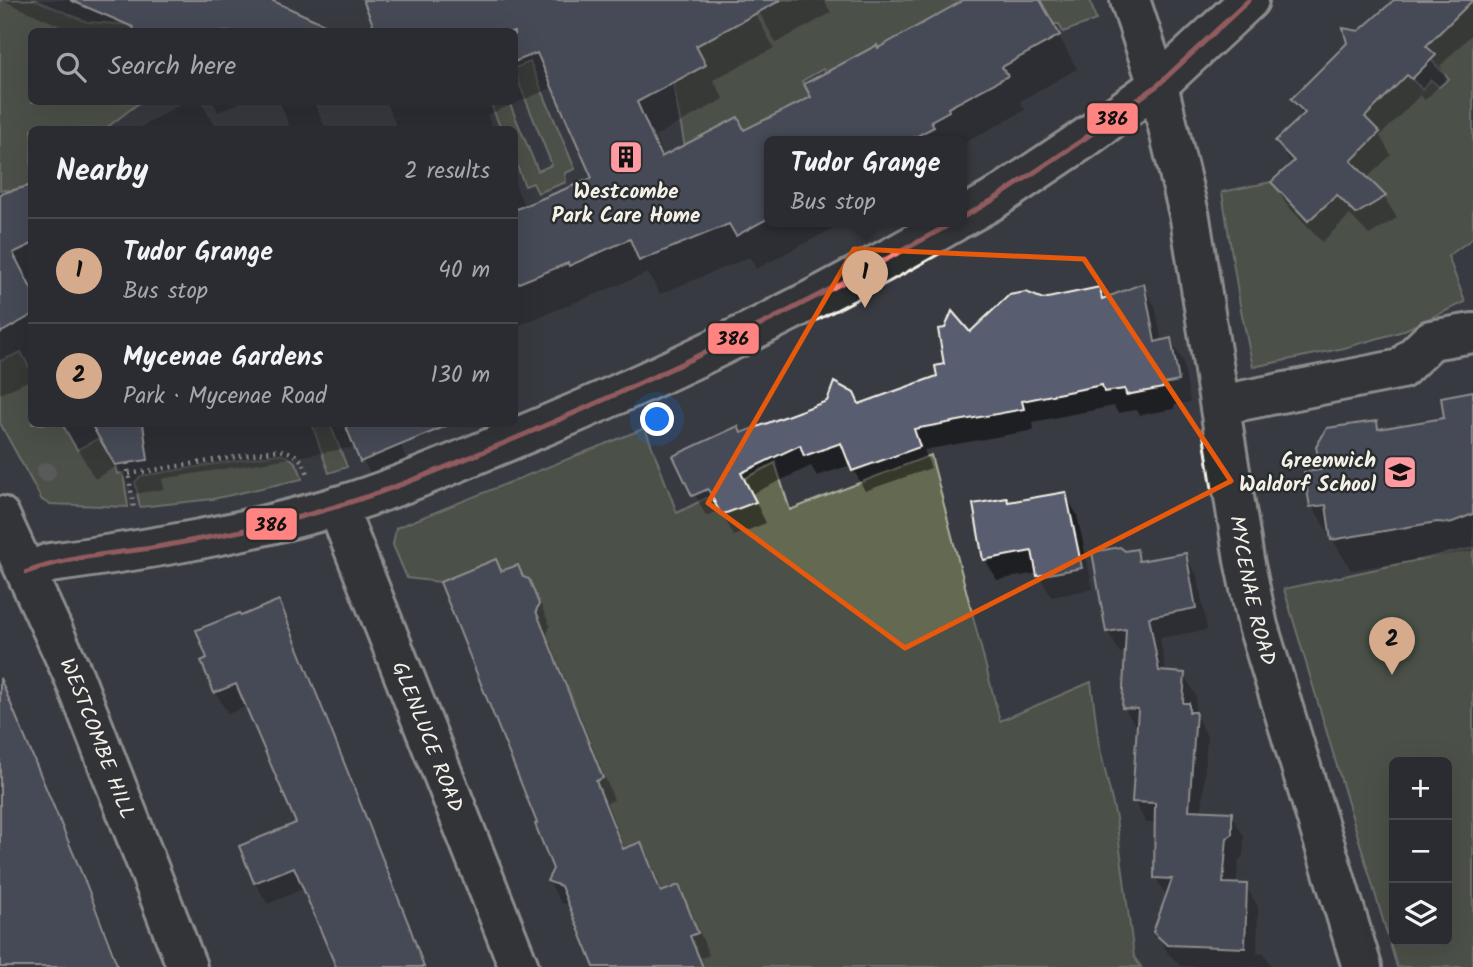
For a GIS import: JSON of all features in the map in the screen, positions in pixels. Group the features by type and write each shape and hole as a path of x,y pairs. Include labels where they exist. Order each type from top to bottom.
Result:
{"street":[{"name":"MYCENAE ROAD","path":"1130,0 1158,85 1190,218 1244,560 1258,626 1362,967"},
{"path":"967,214 1068,150 1158,85 1249,0"},
{"path":"27,572 50,563 147,548 259,526 323,494 443,468 679,368 881,264 945,227"},
{"path":"1220,405 1401,369 1431,340 1473,332"},
{"name":"GLENLUCE ROAD","path":"323,494 519,967"},
{"name":"WESTCOMBE HILL","path":"0,516 105,754 187,967"}],"path":[{"path":"129,474 287,450 302,460 323,494"},
{"path":"127,463 134,507"}],"highlighted area":[{"path":"854,249 1084,259 1231,481 905,648 708,503"}],"green space":[{"path":"0,0 36,0 87,22 182,28 28,28 28,105 136,105 109,126 28,126 28,186 0,190"},
{"path":"714,0 977,0 943,12 918,26 884,57 877,46 827,75 823,69 802,81 816,108 744,130 737,117 708,133 687,158 673,83 657,53"},
{"path":"1040,0 1090,0 1096,20 1063,32 1059,24 1053,24"},
{"path":"1471,2 1473,238 1448,256 1465,302 1400,332 1344,348 1253,367 1222,192 1271,182 1308,221 1337,195 1356,214 1386,196 1314,123 1360,152 1380,132 1365,117 1407,75 1422,89 1431,80 1439,87 1449,79 1419,47 1440,33"},
{"path":"530,62 575,169 565,173 566,182 538,193 533,183 525,186 518,168 518,126 500,126 491,105 510,105 538,171 552,165 518,80 518,67"},
{"path":"21,352 28,365 28,427 64,427 77,450 99,438 115,465 117,474 123,473 128,507 49,504 42,500 0,423 0,361"},
{"path":"313,427 331,427 347,467 329,473"},
{"path":"645,428 677,513 775,463 790,510 931,455 1000,721 1091,682 1099,745 1116,818 1134,957 1141,967 703,967 698,955 660,948 698,932 679,885 640,901 586,785 603,778 594,754 577,761 559,718 577,710 568,687 550,695 520,618 536,612 539,604 529,580 501,571 496,559 440,582 407,578 393,545 396,528"},
{"path":"278,454 295,462 302,479 213,499 140,507 135,482 141,476"},
{"path":"1473,548 1473,967 1397,967 1391,946 1452,946 1452,757 1389,757 1389,940 1284,589"}],"building":[{"path":"70,0 271,0 333,28 133,28"},
{"path":"363,0 781,0 696,46 706,65 637,102 661,157 738,117 744,130 811,97 804,84 877,45 878,48 964,0 1040,0 1060,35 1002,67 1008,76 948,108 949,111 931,121 934,127 917,136 764,136 764,221 736,236 729,224 639,261 630,239 569,266 568,263 518,283 518,208 592,178 537,53 518,60 518,28 374,28"},
{"path":"1394,0 1473,0 1426,46 1436,55 1412,79 1407,75 1365,117 1380,132 1351,161 1386,196 1356,214 1337,195 1308,221 1271,182 1294,161 1275,141 1305,113 1291,99 1347,43 1343,28 1359,31"},
{"path":"28,186 28,246 13,253 28,282 28,317 0,333 0,194"},
{"path":"1144,283 1155,342 1171,338 1179,381 1163,384 1163,388 1126,395 1125,389 1104,392 1102,385 1022,401 1024,409 914,429 920,447 852,471 841,443 804,456 800,445 741,473 756,502 721,515 708,489 692,496 673,456 738,426 741,433 827,401 834,382 854,393 859,404 937,376 935,366 944,364 938,329 945,328 952,311 970,332 1009,295 1026,292 1043,299 1100,287 1102,299"},
{"path":"1473,391 1473,514 1450,523 1437,522 1331,540 1326,505 1310,507 1304,472 1321,470 1316,447 1327,428 1377,421 1378,429 1444,418 1441,397"},
{"path":"93,427 143,427 148,460 115,465"},
{"path":"346,427 444,427 360,462"},
{"path":"1066,492 1082,568 1037,576 1032,551 983,560 973,504 1007,498 1008,502"},
{"path":"1120,547 1125,551 1137,549 1139,561 1186,553 1196,608 1149,617 1159,671 1185,673 1183,703 1189,703 1189,712 1196,712 1189,810 1232,812 1232,835 1227,838 1223,883 1247,884 1245,948 1167,945 1153,932 1172,879 1154,878 1155,803 1132,802 1138,709 1122,708 1126,629 1106,632 1092,552"},
{"path":"496,559 501,571 518,565 523,577 529,579 539,604 536,611 603,778 596,781 623,849 641,842 661,892 679,885 698,933 690,936 703,967 594,967 561,886 547,881 553,869 535,824 537,823 440,582"},
{"path":"279,600 424,967 336,967 294,867 254,883 239,846 296,823 236,684 214,693 201,661 207,658 196,630 239,613 241,616"},
{"path":"0,678 87,886 118,967 0,967"}],"transit line":[{"name":"386","path":"967,215 1084,139 1158,85 1249,0"},
{"name":"386","path":"27,572 73,559 151,548 269,525 361,499 407,482 577,412 686,361 794,308 945,227"}],"place":[{"name":"Westcombe Park Care Home","path":"626,157"},
{"name":"Tudor Grange","path":"865,308"},
{"name":"Greenwich Waldorf School","path":"1400,472"},
{"name":"Mycenae Gardens","path":"1392,675"}]}
